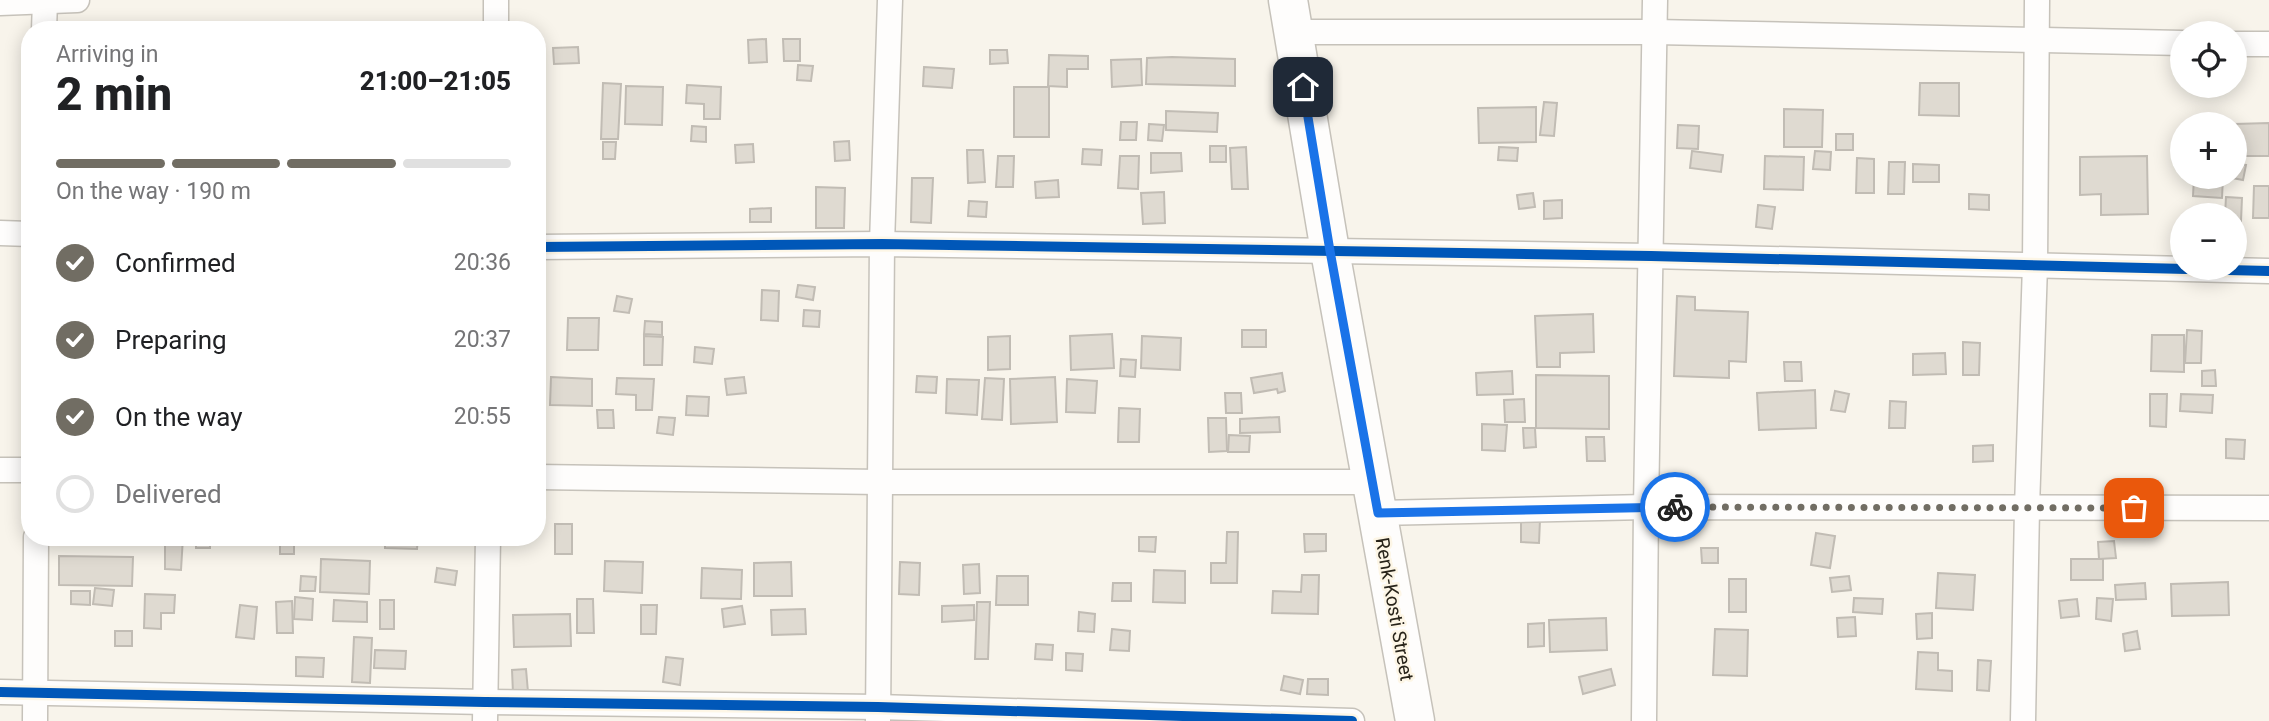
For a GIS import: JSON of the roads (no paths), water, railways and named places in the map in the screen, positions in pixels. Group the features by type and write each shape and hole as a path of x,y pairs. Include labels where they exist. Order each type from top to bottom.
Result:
{"main road":[{"name":"Renk-Kosti Street","path":"1291,16 1330,251 1415,721"}],"street":[{"path":"0,3 77,0"},
{"path":"496,0 496,21"},
{"path":"878,714 882,244 890,0"},
{"path":"1644,721 1655,0"},
{"path":"2024,721 2027,508 2035,265 2037,0"},
{"path":"44,21 45,1"},
{"path":"1291,16 1655,32 2170,43"},
{"path":"2247,44 2269,44"},
{"path":"0,233 21,234"},
{"path":"546,247 882,244 1651,256 2269,271"},
{"path":"0,470 21,470"},
{"path":"546,477 879,482 1646,507 2269,508"},
{"path":"35,721 36,546"},
{"path":"485,712 488,546"},
{"path":"0,692 485,712 1352,721"}]}
